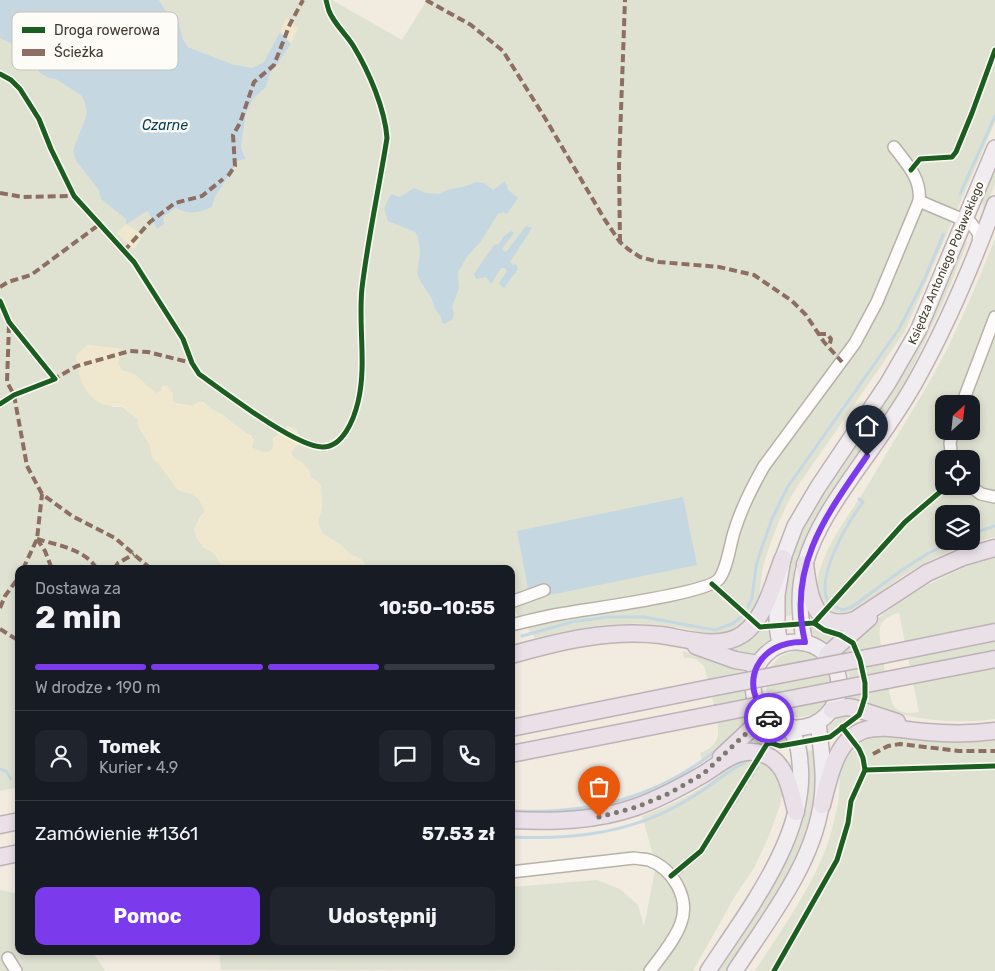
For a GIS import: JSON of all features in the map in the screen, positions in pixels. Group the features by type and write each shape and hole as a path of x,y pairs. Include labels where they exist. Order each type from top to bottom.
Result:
{"highway":[{"path":"805,564 808,593 813,604 822,616 831,621 845,623 855,620 927,573 963,557 995,548"},
{"path":"515,655 551,644 591,636 647,634 718,642 742,634 755,623 766,604 783,558"},
{"path":"827,654 891,598"},
{"path":"515,727 995,632"},
{"path":"675,638 735,660 758,664"},
{"path":"515,753 995,659"},
{"path":"832,710 847,707 854,708 927,732"},
{"path":"703,774 753,727 770,719"},
{"path":"822,805 835,760 851,738 863,730 873,727 887,727 927,732 968,734 995,731"},
{"path":"515,820 585,819 637,807 670,793 737,754 748,752 763,754 777,763 785,773 796,812"},
{"path":"0,825 15,822"},
{"path":"0,857 15,854"}],"main road":[{"name":"Księdza Antoniego Poławskiego","path":"780,645 777,626 777,595 783,558 796,526 806,506 864,421 908,350 926,316 995,148"},
{"name":"Księdza Antoniego Poławskiego","path":"805,642 801,624 800,604 805,564 816,536 830,510 917,379 955,304 977,250 990,229 995,204"},
{"path":"792,642 805,642 827,654 834,664 839,675 838,693 832,710 818,722 799,728 789,727 770,719 761,710 753,688 754,676 758,664 771,650 792,642"},
{"path":"735,971 783,897 801,865 813,836 822,805 823,769 818,722"},
{"path":"708,971 778,861 792,829 801,783 798,744 789,727"}],"lane":[{"path":"515,624 681,593 712,584 719,579 743,506 764,466 855,343 877,302 919,201 919,186 914,174 894,147"},
{"path":"919,201 965,219 974,225 979,234 977,250"},
{"path":"965,395 995,317"},
{"path":"980,493 995,497"},
{"path":"515,601 544,590"},
{"path":"515,872 634,858 649,860 664,868 679,889 684,909 682,921 674,938 650,971"},
{"path":"8,958 16,971"}],"path":[{"path":"712,584 755,623"},
{"path":"672,877 700,851 763,754"}],"green space":[{"path":"0,0 12,12 12,70 66,70 163,217 176,208 185,212 194,212 212,207 215,197 238,161 246,159 241,147 246,113 253,99 266,87 270,74 282,54 252,68 232,64 188,47 183,39 178,22 178,12 167,12 159,0 332,0 402,40 427,0 995,0 995,122 905,331 793,493 769,548 763,567 758,601 748,621 733,630 716,635 660,625 627,624 582,628 535,638 515,611 515,565 365,565 362,560 350,554 341,545 323,534 319,526 322,508 321,487 318,482 311,478 308,469 291,454 294,448 287,426 273,438 272,450 269,452 260,451 251,447 252,436 243,432 223,415 211,409 203,402 198,402 193,406 175,403 171,397 161,391 156,394 134,374 121,370 118,363 121,349 87,345 112,407 122,407 138,419 139,428 149,443 153,459 159,464 178,490 192,494 199,499 205,511 198,520 203,547 214,553 222,565 15,565 15,788 0,791"},
{"path":"995,166 995,184 984,211 982,200"},
{"path":"966,239 967,244 942,305 902,389 813,524 805,541 794,578 791,615 784,617 786,583 794,551 806,521 822,492 908,366 934,315"},
{"path":"995,239 995,537 980,542 980,505 935,505 935,550 953,550 922,565 896,581 856,612 846,615 834,612 820,600 817,588 820,569 830,545 935,373"},
{"path":"995,556 995,719 958,721 920,718 883,710 848,697 849,675 840,654 888,610 917,590 969,565","holes":["899,613 919,712 905,713 896,709 892,701 887,679 880,640 880,626 888,617"]},
{"path":"809,625 841,639 821,641 811,631"},
{"path":"758,629 770,630 767,645 760,651 744,655 717,646"},
{"path":"683,651 746,672 746,694 755,716 702,760 700,753 712,746 716,741 717,721 705,668 696,660 684,658"},
{"path":"799,651 812,654 822,661 829,671 832,684 829,697 822,707 812,714 799,717 786,714 776,707 769,697 766,684 769,671 776,661 786,654"},
{"path":"847,714 854,716 826,736 828,728 833,722"},
{"path":"771,727 782,733 789,743 770,742 761,748 738,747 754,732"},
{"path":"879,734 921,740 995,740 995,971 755,971 808,887 825,851 837,810 840,774 844,762 858,745"},
{"path":"814,750 816,780 813,809 806,834 796,858 769,906 726,971 716,971 778,874 795,841 806,805 809,784 806,751"},
{"path":"745,759 759,760 769,766 777,775 783,790 780,805 769,836 754,868 735,896 693,971 221,970 219,955 515,955 515,887 597,880 620,889 638,905 644,927 656,865 642,816 690,794"},
{"path":"0,890 15,893 15,955 95,955 105,971 0,971"}],"sand":[{"path":"286,18 298,28 291,44 280,32"},
{"path":"126,224 143,235 134,250 117,233"},
{"path":"87,345 121,349 118,363 121,370 134,374 156,393 161,391 162,386 167,385 173,394 172,401 175,404 193,406 198,402 209,407 251,437 254,440 252,447 260,451 270,452 273,446 273,438 287,426 296,428 299,444 291,454 308,469 311,478 318,482 321,487 322,508 319,526 323,534 341,545 350,554 362,560 365,565 222,565 216,556 202,545 196,537 194,528 205,511 199,499 192,494 178,490 159,464 153,459 149,443 139,428 138,419 123,407 100,403 89,394 82,382 76,356"}],"water":[{"name":"Czarne","path":"0,0 159,0 167,12 12,12 12,44 0,38"},
{"name":"Czarne","path":"178,22 183,39 188,47 232,64 252,68 264,62 280,32 291,44 270,74 266,87 253,99 246,113 241,147 246,159 238,161 215,197 212,207 194,212 185,212 176,208 163,217 164,224 157,229 148,211 126,224 126,219 101,199 99,190 77,162 73,151 87,114 85,103 81,95 56,79 49,78 38,70 178,70"},
{"path":"505,181 508,190 518,198 507,214 503,212 498,214 481,241 466,258 458,273 459,288 452,307 454,314 452,320 444,324 417,273 420,253 418,237 415,232 388,221 384,208 391,194 400,197 414,188 426,193 439,194 476,182 484,183 493,190"},
{"path":"526,226 532,228 510,262 513,265 516,264 518,269 504,288 499,283 507,271 505,268 501,268 491,284 486,277 476,279 474,274 494,245 499,244 503,237 511,231 514,233 502,249 506,252"},
{"path":"683,497 697,565 530,599 517,531"}],"waterway":[{"path":"960,194 995,116"},
{"path":"748,607 752,598 756,566 762,547 772,519 787,488 899,329 925,278 943,235"},
{"path":"828,601 825,591 829,564 849,523 863,502 859,499"},
{"path":"980,531 995,526"},
{"path":"835,607 843,610 852,607 902,570 935,550"},
{"path":"522,636 572,622 607,617 644,617 715,630 732,624 741,617"},
{"path":"515,811 568,810 621,800 671,780 695,766 718,749"},
{"path":"515,837 579,835 600,832 643,821 664,813 684,802 745,763"},
{"path":"0,769 6,771 11,779"}],"marked path":[{"path":"228,176 235,166 233,135 240,123 254,82 274,65 290,24 303,0"},
{"path":"426,0 471,25 503,51 605,220 620,242 628,249 640,257 659,262 719,267 754,275 792,301 806,315 824,342 842,362"},
{"path":"620,242 619,166 625,0"},
{"path":"124,251 150,222 175,203 202,196 223,179"},
{"path":"0,193 23,197 74,196"},
{"path":"0,287 8,282 31,275 100,224"},
{"path":"9,325 7,382 14,395 27,466 42,494 72,516 115,538 146,565"},
{"path":"818,334 827,334 831,339 829,347"},
{"path":"52,380 77,366 130,351 148,352 192,363"},
{"path":"25,565 37,539 42,494"},
{"path":"37,539 78,552 94,565"},
{"path":"37,539 45,551 50,565"},
{"path":"117,565 134,554"},
{"path":"0,608 5,596 15,582"},
{"path":"0,629 15,638"},
{"path":"873,754 888,746 900,744 959,751 995,751"}],"cycle path":[{"path":"0,74 11,80 20,89 39,119 74,196 134,262 183,339 192,363 199,374 279,429 311,445 330,446 342,437 350,424 361,388 362,288 387,138 380,103 371,79 354,47 331,16 326,0"},
{"path":"911,170 920,159 952,157 956,152 995,50"},
{"path":"0,301 9,322 55,379 14,395 0,404"},
{"path":"712,584 760,627 814,623 905,522 936,495"},
{"path":"671,876 701,851 767,744 771,743 780,746 830,737 859,715 865,697 865,683 860,660 853,643 840,635 824,630 814,623"},
{"path":"774,971 837,860 848,823 851,801 865,770 859,749 842,727"},
{"path":"865,770 995,766"}],"way so far":[{"path":"599,817 637,807 670,793 703,774 753,727 769,718"}],"route":[{"path":"769,718 761,710 753,688 758,664 764,656 780,645 792,642 805,642 801,624 800,604 805,564 816,536 830,510 867,456"}]}
